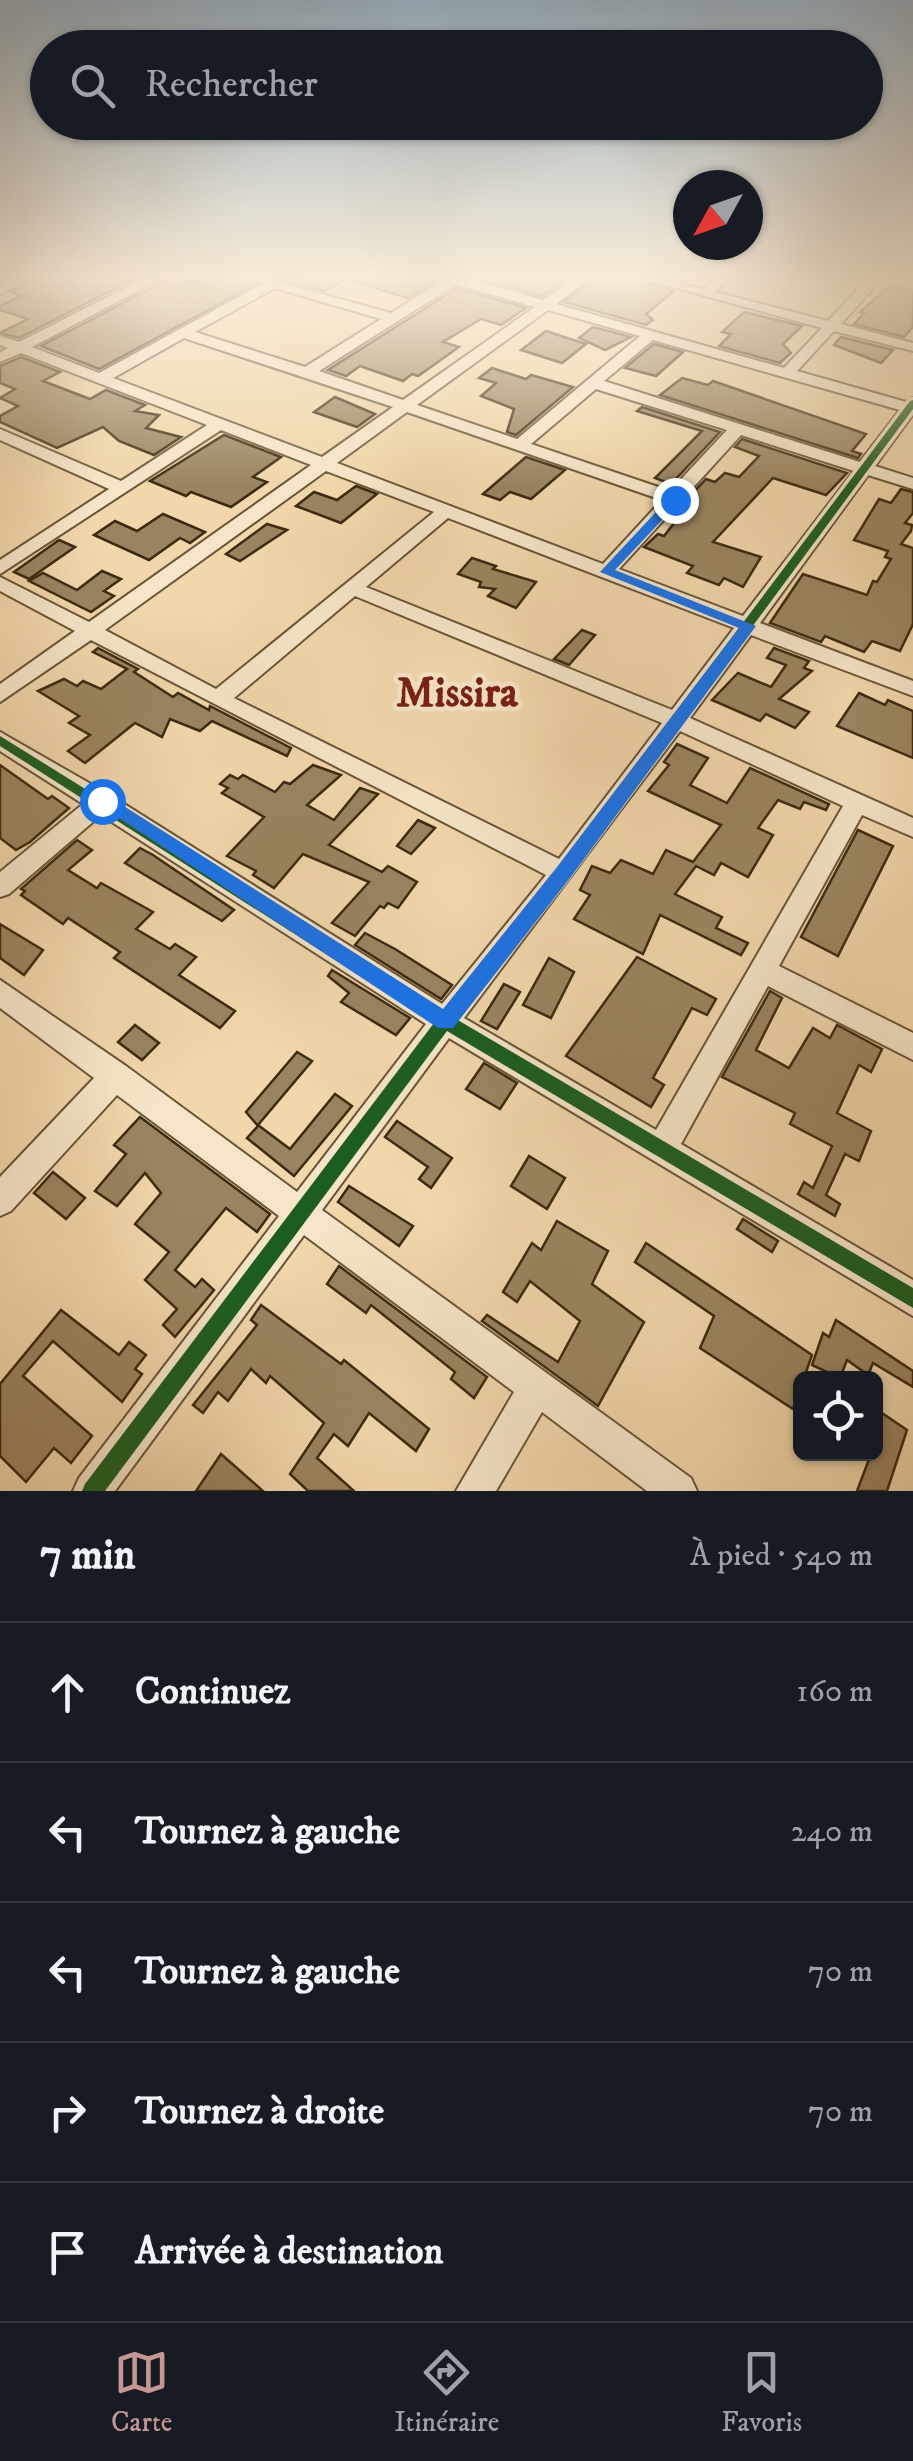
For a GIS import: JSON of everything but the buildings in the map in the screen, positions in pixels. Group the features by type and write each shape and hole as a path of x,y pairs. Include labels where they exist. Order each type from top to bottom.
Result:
{"street":[{"path":"16,347 913,688"},
{"path":"0,358 23,347"},
{"path":"100,378 157,347"},
{"path":"226,347 406,405 675,500"},
{"path":"307,372 347,347"},
{"path":"0,695 489,347"},
{"path":"518,447 636,347"},
{"path":"92,1491 564,872 912,406 690,347"},
{"path":"786,374 813,347"},
{"path":"594,383 913,484"},
{"path":"0,568 220,424"},
{"path":"606,572 736,430"},
{"path":"0,434 122,488"},
{"path":"218,698 446,510"},
{"path":"0,583 88,632 564,872"},
{"path":"350,588 676,722 913,828"},
{"path":"0,740 446,1022 913,1300"},
{"path":"0,887 102,801"},
{"path":"662,1150 857,802"},
{"path":"764,971 913,1047"},
{"path":"0,992 678,1491"},
{"path":"0,1200 116,1076"},
{"path":"475,1491 536,1388"}],"cycle path":[{"path":"92,1491 445,1021 563,872 913,403"},
{"path":"0,740 445,1021 913,1299"}],"district":[{"name":"Missira","path":"457,694"}],"route":[{"path":"102,801 446,1022 748,626 606,572 675,500"}]}
